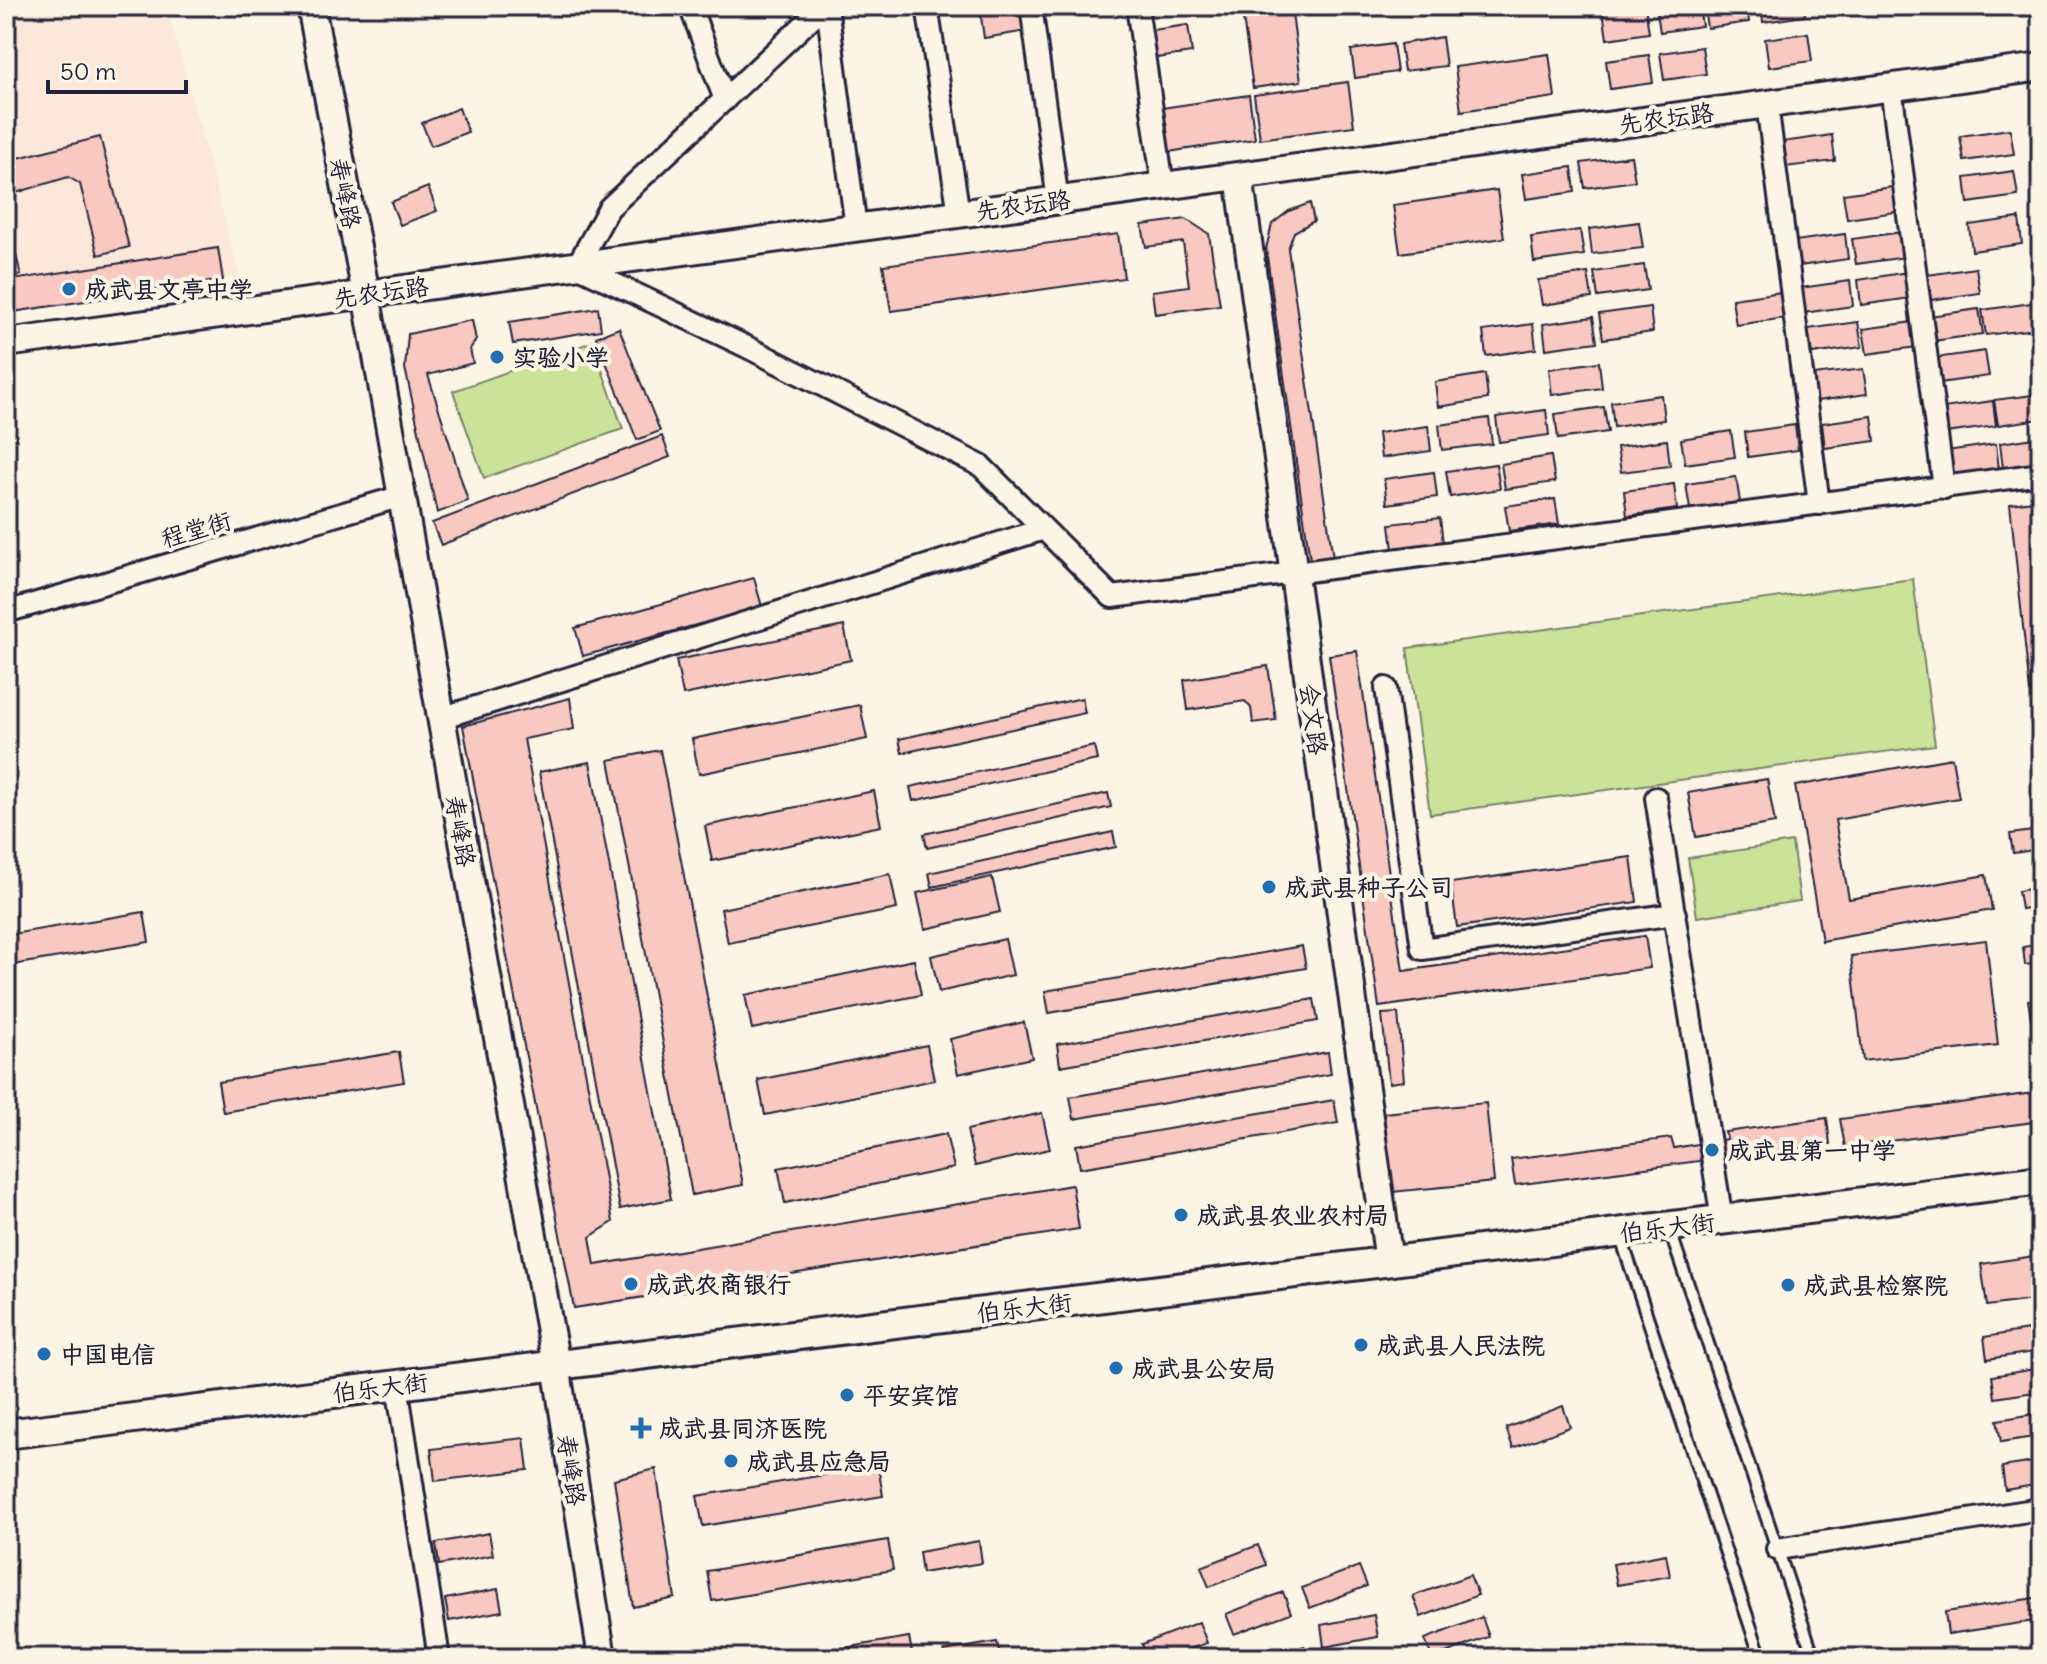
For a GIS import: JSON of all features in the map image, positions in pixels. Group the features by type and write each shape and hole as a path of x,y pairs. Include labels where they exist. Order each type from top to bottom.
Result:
{"main road":[{"name":"伯乐大街","path":"6,1434 2041,1180"}],"street":[{"name":"寿峰路","path":"311,6 366,294 556,1365 602,1658"},
{"path":"690,6 725,100"},
{"path":"825,6 609,208 577,266 747,347 981,466 1112,597 2041,474"},
{"path":"825,6 856,228"},
{"path":"927,6 959,214"},
{"path":"1031,6 1058,201"},
{"path":"1137,6 1163,186"},
{"name":"先农坛路","path":"6,343 2041,67"},
{"path":"1891,87 1944,488"},
{"path":"1767,104 1819,504"},
{"name":"会文路","path":"1239,176 1389,1262"},
{"name":"程堂街","path":"6,612 402,496"},
{"path":"441,718 1044,529"},
{"path":"1386,688 1422,949 1675,914"},
{"path":"1656,798 1722,1220"},
{"path":"397,1385 439,1658"},
{"path":"1777,1549 2041,1509"}],"lane":[{"path":"1669,1227 1814,1658"},
{"path":"1619,1233 1761,1658"}],"shaded area":[{"path":"6,6 167,6 240,276 6,314"}],"green space":[{"path":"592,342 623,429 484,478 453,391"},
{"path":"1913,579 1935,745 1430,814 1407,648"},
{"path":"1792,842 1800,901 1697,917 1688,858"}],"building":[{"path":"1023,6 1027,31 984,38 980,10"},
{"path":"1291,6 1301,81 1253,88 1242,11"},
{"path":"1645,6 1649,33 1607,39 1603,11"},
{"path":"1656,6 1699,6 1702,26 1660,32"},
{"path":"1704,6 1747,6 1749,22 1707,28"},
{"path":"1761,6 1804,6 1805,16 1763,22"},
{"path":"1188,25 1192,53 1149,59 1145,31"},
{"path":"1808,33 1812,61 1769,67 1765,39"},
{"path":"1442,37 1446,66 1404,71 1400,44"},
{"path":"1393,44 1397,72 1355,78 1351,50"},
{"path":"1702,47 1706,74 1664,80 1660,53"},
{"path":"1549,54 1555,97 1461,111 1455,67"},
{"path":"1649,55 1653,83 1610,89 1606,61"},
{"path":"1348,82 1354,126 1260,139 1254,95"},
{"path":"1249,95 1255,139 1161,153 1155,109"},
{"path":"459,108 468,132 431,146 422,123"},
{"path":"2010,129 2014,154 1964,161 1960,136"},
{"path":"1832,135 1835,161 1785,167 1782,142"},
{"path":"100,137 129,247 98,255 80,184 68,177 6,196 6,161"},
{"path":"1631,156 1635,181 1585,188 1581,163"},
{"path":"1572,167 1575,192 1526,199 1522,174"},
{"path":"2014,171 2018,196 1968,203 1965,178"},
{"path":"428,187 437,211 400,225 391,202"},
{"path":"1893,187 1896,212 1847,219 1843,194"},
{"path":"1497,190 1504,238 1400,253 1393,205"},
{"path":"1310,203 1314,221 1294,232 1288,249 1333,558 1310,560 1266,249 1272,224 1289,211"},
{"path":"6,215 21,275 6,279"},
{"path":"2019,218 2022,244 1972,251 1969,225"},
{"path":"1186,219 1209,234 1220,305 1155,314 1152,291 1189,286 1183,242 1146,247 1142,225"},
{"path":"1639,222 1643,248 1592,254 1589,229"},
{"path":"1580,230 1584,255 1534,262 1531,237"},
{"path":"1902,232 1906,257 1856,264 1852,239"},
{"path":"1118,234 1124,278 891,311 883,265"},
{"path":"1845,234 1848,259 1799,266 1795,241"},
{"path":"218,248 223,280 6,313 6,281"},
{"path":"1644,265 1648,290 1598,297 1594,272"},
{"path":"1976,268 1980,293 1930,300 1927,275"},
{"path":"1908,272 1911,298 1861,305 1858,280"},
{"path":"1588,273 1592,298 1542,305 1538,280"},
{"path":"1850,281 1853,306 1803,313 1800,288"},
{"path":"1782,292 1786,318 1736,325 1732,299"},
{"path":"2032,303 2036,329 1986,335 1982,310"},
{"path":"1650,307 1653,332 1603,339 1599,314"},
{"path":"598,308 601,330 513,344 509,322"},
{"path":"1979,309 1983,334 1933,341 1929,316"},
{"path":"1593,317 1597,342 1546,349 1543,324"},
{"path":"472,320 476,340 470,349 473,363 428,375 468,501 437,513 405,368 408,334"},
{"path":"1858,322 1862,347 1812,354 1808,329"},
{"path":"1913,322 1917,347 1867,354 1863,329"},
{"path":"1533,324 1536,349 1486,356 1483,331"},
{"path":"619,328 660,431 637,440 596,337"},
{"path":"1985,351 1989,376 1939,383 1935,358"},
{"path":"1599,362 1602,388 1552,395 1549,369"},
{"path":"1863,369 1867,394 1817,401 1813,375"},
{"path":"1485,374 1488,399 1438,407 1435,382"},
{"path":"2041,394 2041,419 1998,425 1994,400"},
{"path":"1661,395 1664,420 1614,427 1611,402"},
{"path":"1993,401 1996,426 1946,433 1943,408"},
{"path":"1604,407 1608,432 1558,439 1555,414"},
{"path":"1546,410 1549,435 1499,442 1496,417"},
{"path":"1872,416 1875,441 1825,448 1822,423"},
{"path":"1489,418 1492,444 1442,450 1439,425"},
{"path":"1795,425 1798,450 1748,457 1745,432"},
{"path":"1428,426 1431,451 1381,458 1378,433"},
{"path":"1731,431 1735,457 1685,464 1681,439"},
{"path":"662,436 670,457 441,545 432,523"},
{"path":"2041,437 2041,463 2003,468 2000,443"},
{"path":"1667,440 1670,466 1621,472 1617,447"},
{"path":"1996,444 1999,469 1949,476 1946,451"},
{"path":"1551,456 1555,482 1505,489 1501,464"},
{"path":"1496,464 1500,489 1450,497 1446,471"},
{"path":"1434,472 1437,497 1387,504 1384,479"},
{"path":"1736,477 1740,502 1690,509 1686,484"},
{"path":"1674,484 1677,509 1627,516 1624,491"},
{"path":"1555,499 1559,524 1509,531 1505,506"},
{"path":"2041,500 2041,690 2030,692 2010,504"},
{"path":"1440,518 1443,543 1393,550 1390,524"},
{"path":"754,578 762,607 583,656 575,628"},
{"path":"844,626 851,660 683,695 676,660"},
{"path":"1357,651 1403,971 1645,936 1650,968 1379,1007 1329,655"},
{"path":"1268,666 1276,720 1253,723 1251,708 1245,701 1188,710 1184,680"},
{"path":"570,698 574,729 524,739 613,1222 590,1237 595,1265 1072,1185 1079,1229 574,1308 463,726"},
{"path":"1082,698 1085,713 902,753 899,739"},
{"path":"860,705 867,739 699,774 692,739"},
{"path":"1094,746 1097,760 913,801 910,787"},
{"path":"660,750 743,1185 692,1195 609,760"},
{"path":"1952,758 1959,798 1835,820 1849,899 1986,875 1992,910 1822,941 1795,786"},
{"path":"590,762 671,1199 620,1209 539,772"},
{"path":"1767,779 1775,823 1696,837 1688,793"},
{"path":"874,791 881,826 712,861 705,826"},
{"path":"1108,793 1111,807 927,848 924,834"},
{"path":"2041,830 2041,849 2013,853 2010,834"},
{"path":"1113,832 1116,847 932,887 929,873"},
{"path":"1631,857 1637,902 1457,927 1451,883"},
{"path":"890,874 897,909 728,943 721,909"},
{"path":"992,877 1000,912 925,929 917,893"},
{"path":"2041,887 2041,906 2021,909 2018,891"},
{"path":"144,912 149,942 6,966 6,935"},
{"path":"1005,939 1013,975 939,992 931,956"},
{"path":"1986,940 1998,1045 1863,1061 1851,956"},
{"path":"2041,944 2041,963 2025,965 2023,947"},
{"path":"1302,946 1306,968 1049,1013 1045,991"},
{"path":"914,960 921,995 752,1029 745,995"},
{"path":"2041,998 2041,1017 2031,1019 2028,1000"},
{"path":"1314,999 1318,1021 1060,1066 1057,1044"},
{"path":"1398,1013 1404,1081 1389,1083 1382,1014"},
{"path":"1024,1022 1032,1058 958,1074 950,1039"},
{"path":"927,1045 934,1080 765,1115 758,1080"},
{"path":"399,1052 404,1082 223,1112 218,1082"},
{"path":"1328,1052 1331,1074 1074,1119 1070,1097"},
{"path":"2041,1092 2041,1121 1845,1147 1840,1119"},
{"path":"1334,1100 1338,1123 1080,1168 1076,1145"},
{"path":"1486,1103 1494,1182 1392,1192 1384,1113"},
{"path":"1042,1113 1050,1149 975,1166 967,1130"},
{"path":"1827,1118 1830,1144 1515,1185 1511,1159 1671,1138 1674,1148 1727,1139 1725,1132"},
{"path":"946,1134 954,1168 785,1203 778,1168"},
{"path":"2041,1255 2041,1299 1987,1306 1981,1264"},
{"path":"2041,1328 2041,1351 1987,1359 1984,1337"},
{"path":"2041,1368 2041,1391 1995,1398 1992,1376"},
{"path":"1563,1406 1570,1427 1513,1448 1506,1428"},
{"path":"2041,1413 2041,1436 2001,1442 1997,1420"},
{"path":"524,1438 528,1470 435,1481 431,1449"},
{"path":"2041,1461 2041,1484 2005,1490 2002,1467"},
{"path":"878,1466 883,1496 703,1526 697,1496"},
{"path":"656,1469 675,1598 633,1607 614,1479"},
{"path":"489,1533 493,1555 439,1565 436,1543"},
{"path":"888,1540 893,1570 712,1601 707,1571"},
{"path":"979,1541 982,1563 922,1573 919,1552"},
{"path":"1258,1545 1266,1565 1209,1587 1201,1567"},
{"path":"1666,1554 1670,1576 1617,1585 1613,1564"},
{"path":"1359,1566 1367,1586 1310,1608 1302,1588"},
{"path":"1470,1575 1478,1595 1421,1617 1413,1596"},
{"path":"498,1589 502,1611 449,1621 445,1599"},
{"path":"1283,1592 1291,1613 1234,1634 1226,1614"},
{"path":"2041,1597 2041,1620 1948,1634 1945,1612"},
{"path":"1374,1615 1378,1637 1324,1647 1321,1625"},
{"path":"1482,1617 1489,1637 1432,1658 1425,1639"},
{"path":"1199,1622 1207,1643 1165,1658 1147,1658 1142,1644"},
{"path":"909,1637 913,1658 786,1658"},
{"path":"997,1642 1001,1658 945,1658 944,1651"},
{"path":"1304,1646 1308,1658 1273,1658"}],"place":[{"name":"成武县文亭中学","path":"69,289"},
{"name":"实验小学","path":"497,357"},
{"name":"成武县种子公司","path":"1269,887"},
{"name":"成武县第一中学","path":"1712,1150"},
{"name":"成武县农业农村局","path":"1181,1215"},
{"name":"成武农商银行","path":"631,1284"},
{"name":"成武县检察院","path":"1788,1285"},
{"name":"成武县人民法院","path":"1361,1345"},
{"name":"中国电信","path":"44,1354"},
{"name":"成武县公安局","path":"1116,1368"},
{"name":"平安宾馆","path":"847,1395"},
{"name":"成武县同济医院","path":"641,1428"},
{"name":"成武县应急局","path":"731,1461"}]}
